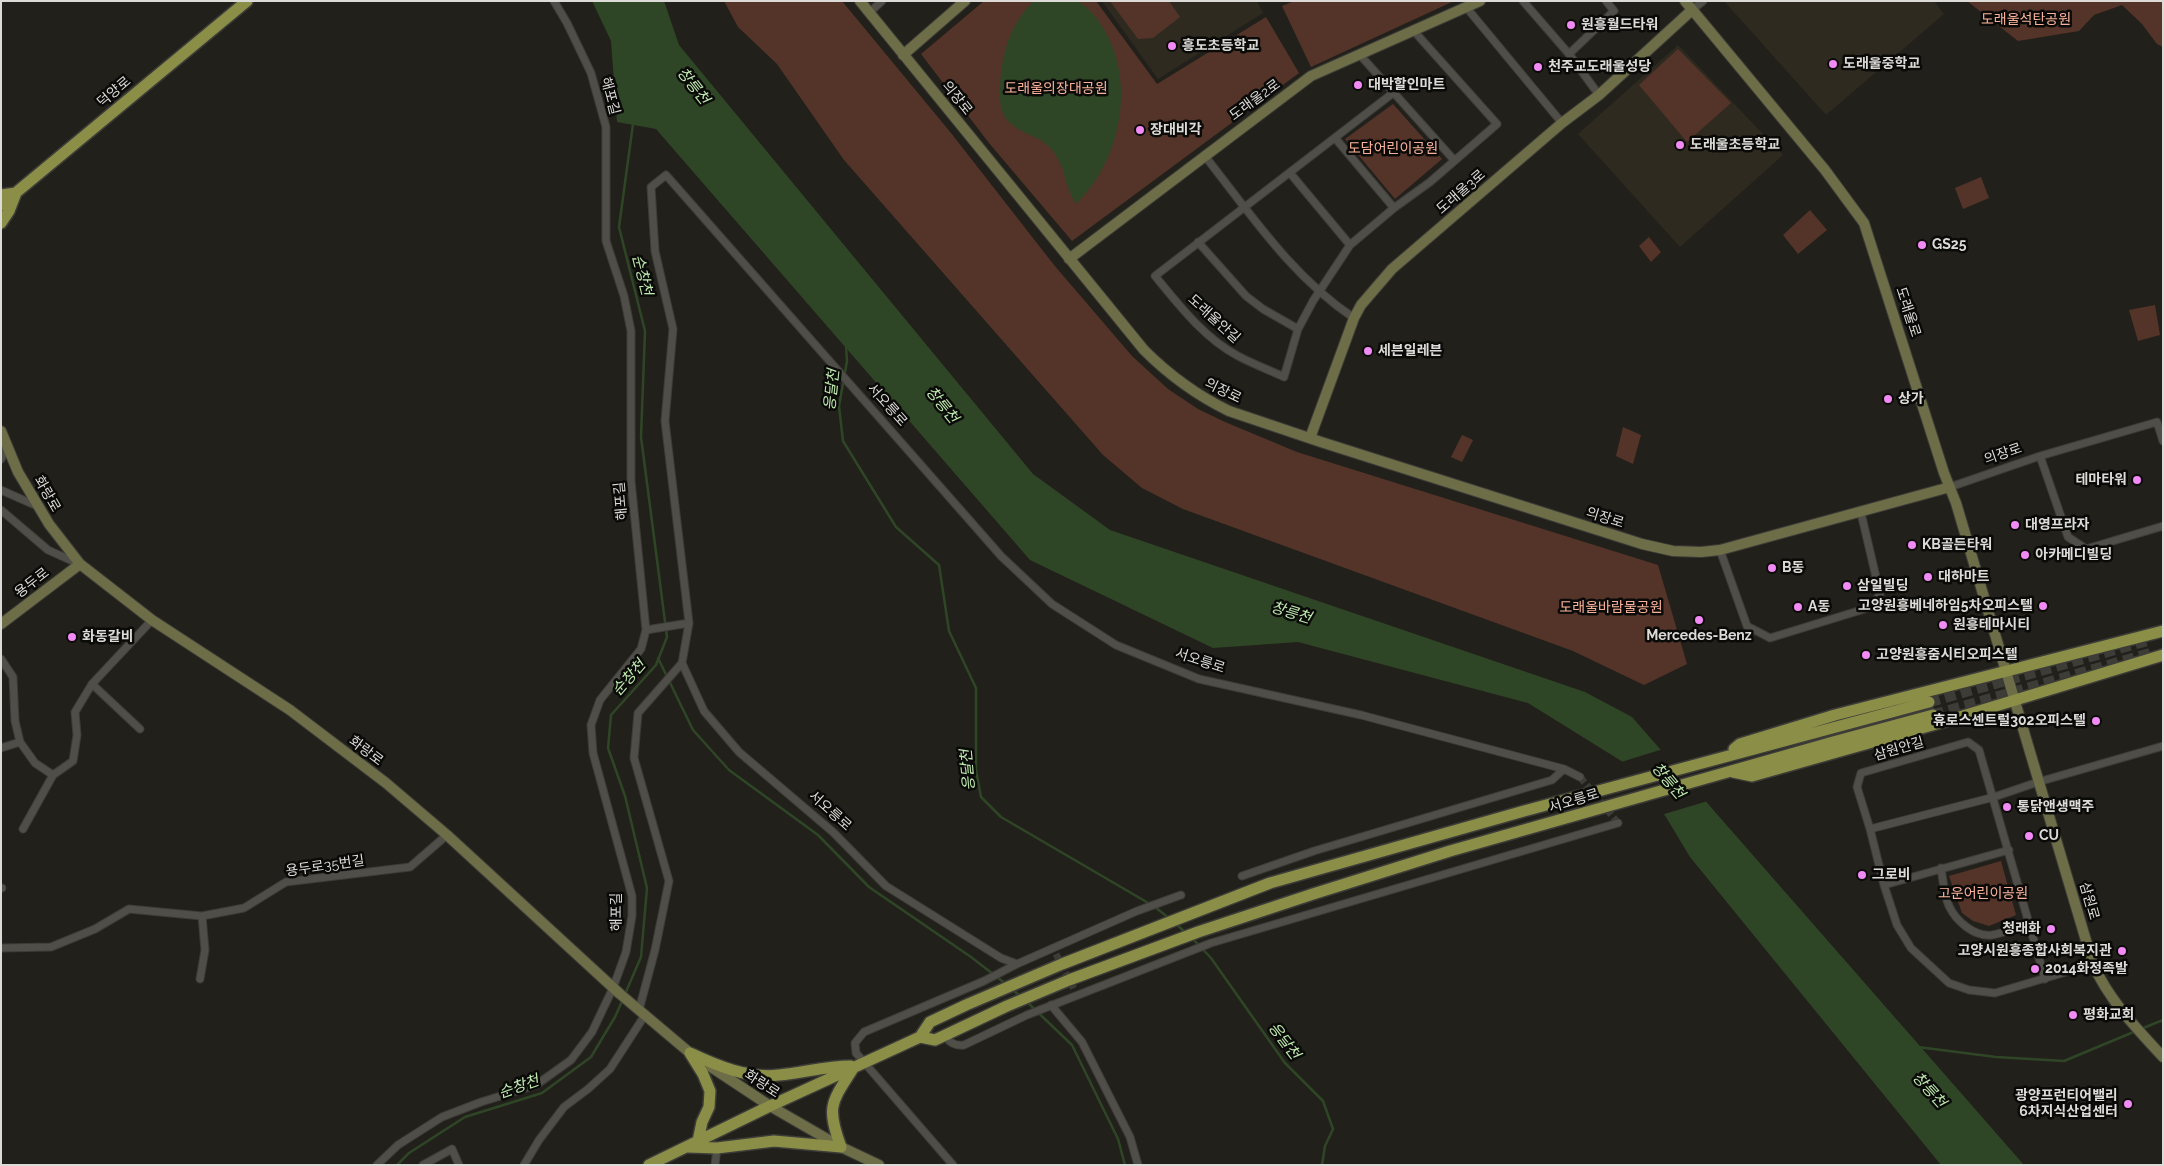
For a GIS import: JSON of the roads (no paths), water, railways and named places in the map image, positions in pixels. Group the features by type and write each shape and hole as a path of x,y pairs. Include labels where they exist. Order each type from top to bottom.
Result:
{"main road":[{"name":"덕양로","path":"1,205 247,1"},
{"path":"1,194 16,193 10,211 1,223"},
{"path":"1720,757 1740,744 1827,718 2009,677 2163,631"},
{"path":"1730,772 1752,776 2163,655"},
{"path":"1720,757 1929,702"},
{"path":"1730,772 1933,715"},
{"name":"서오릉로","path":"920,1037 930,1022 1001,990 1270,883 1720,757"},
{"name":"서오릉로","path":"944,1036 1030,996 1198,932 1450,851 1730,772"},
{"path":"649,1165 770,1106 920,1037 935,1040 944,1036"},
{"path":"690,1053 729,1069 767,1076 829,1066 859,1064"},
{"path":"690,1053 703,1074 710,1092 709,1107 702,1122 698,1141"},
{"path":"686,1146 716,1148 774,1141 841,1147 831,1111 834,1100 859,1064"}],"street":[{"name":"해포길","path":"554,1 567,23 591,73 606,127 606,241 624,296 631,331 631,481 649,629 641,649 600,700 591,725 593,753 632,896 630,940 617,991"},
{"name":"의장로","path":"860,1 1144,350 1176,380 1207,401 1229,411 1642,544 1673,551 1701,552 1720,550 1950,487 2040,456 2158,422 2163,441"},
{"path":"870,12 882,1"},
{"path":"903,55 964,1"},
{"name":"도래울2로","path":"1069,259 1204,155 1312,76 1480,1"},
{"path":"1523,1 1569,54 1599,95"},
{"path":"1569,54 1614,11 1606,1"},
{"name":"도래울로","path":"1685,1 1825,170 1864,223 1956,503 2009,677"},
{"path":"1692,10 1703,1"},
{"path":"1466,7 1562,123"},
{"name":"도래울3로","path":"1310,438 1354,318 1361,304 1392,269 1562,123 1599,95 1692,10"},
{"name":"도래울안길","path":"1393,93 1290,173 1243,206 1155,276 1188,316 1204,331 1238,356 1284,377 1298,329 1319,291 1350,245 1394,208 1430,182 1497,124 1413,30"},
{"path":"1360,55 1454,160"},
{"path":"1335,138 1394,208"},
{"path":"1204,155 1275,247 1319,291 1354,318"},
{"path":"1290,173 1350,245"},
{"name":"서오릉로","path":"1017,964 1001,958 886,886 833,832 739,752 704,712 680,665 689,623 665,421 673,329 654,251 651,186 666,175 1001,556 1052,604 1116,645 1199,679 1343,711 1564,769 1580,777"},
{"path":"1198,242 1246,296 1263,310 1298,329"},
{"name":"화랑로","path":"1,431 18,472 48,524 80,564 152,620 290,710 386,783 447,835 617,991 690,1053 770,1106 841,1147 879,1165"},
{"path":"1,459 7,446"},
{"name":"의장로","path":"2040,456 2068,537 2086,549 2163,526"},
{"path":"1,490 38,506"},
{"name":"화랑로","path":"1,510 48,550 80,564"},
{"path":"1720,550 1748,626 1770,638 1871,607 1880,594 1861,512"},
{"name":"용두로","path":"1,624 80,564"},
{"path":"23,829 53,775 73,761 77,735 75,712 92,684 152,620"},
{"path":"649,629 689,623"},
{"path":"1,659 13,677 15,721 20,742 35,763 53,775"},
{"path":"524,1165 539,1140 564,1107 610,1069 642,1013 669,882 634,758 638,713 680,665"},
{"name":"삼원로","path":"2009,677 2014,700 2093,964 2102,984 2129,1020 2163,1056"},
{"path":"92,684 140,729"},
{"path":"1,748 20,742"},
{"name":"삼원안길","path":"2044,979 1980,750 1968,742 1861,773 1857,788 1870,829 1884,885 1898,925 1911,948 1949,984 1969,990 1994,993 2044,979 2093,964"},
{"path":"1870,829 1994,797 2038,782 2163,746"},
{"path":"1242,876 1314,851 1552,780 1564,769"},
{"path":"944,1036 958,1046 964,1045 1076,992 1206,945 1618,823"},
{"name":"용두로35번길","path":"1,948 51,947 95,930 128,909 202,916 244,908 286,882 410,867 447,835"},
{"path":"1884,885 2009,850"},
{"path":"1941,868 1949,906 1958,920 1968,928 1979,933 1991,935 2029,923"},
{"path":"953,1165 859,1064 855,1043 864,1032 984,981 1017,964 1055,951 1137,911 1181,896"},
{"path":"200,979 205,950 202,916"},
{"path":"377,1165 398,1145 442,1117 536,1084 571,1060 592,1032 617,991"},
{"path":"1048,1006 1082,1042 1130,1137 1138,1165"},
{"path":"423,1165 452,1148 459,1165"},
{"path":"715,1165 716,1148"}],"water":[{"name":"창릉천","path":"592,1 664,1 679,45 1033,474 1110,530 1585,692 1632,717 2024,1165 1941,1165 1690,857 1666,817 1623,762 1528,703 1298,642 1213,648 1030,560 656,129 617,122 611,41"},
{"path":"1034,1 1076,1 1085,6 1105,31 1114,52 1120,75 1119,122 1113,145 1091,187 1076,204 1061,164 1053,151 1041,140 1010,123 1006,119 1001,106 1002,64 1008,41 1019,19"}],"waterway":[{"name":"순창천","path":"625,994 641,957 647,888 625,796 608,748 611,715 656,665 667,637 641,437 645,331 619,227 633,124"},
{"name":"응달천","path":"846,346 847,361 839,406 843,441 896,527 939,565 949,631 976,688 976,770 981,797 1001,817 1150,904"},
{"path":"658,658 693,730 729,770 818,835 869,887 971,957 1006,984"},
{"name":"응달천","path":"1155,907 1170,919"},
{"name":"응달천","path":"1176,924 1185,932"},
{"name":"응달천","path":"1191,937 1211,958 1285,1063 1323,1101 1333,1129 1325,1146 1322,1165"},
{"path":"1012,989 1021,997"},
{"name":"순창천","path":"397,1165 409,1153 465,1117 542,1093 591,1057 615,1017 623,999"},
{"path":"1027,1002 1072,1045 1118,1139 1125,1165"},
{"path":"2141,1029 2163,1020"},
{"path":"1918,1047 1996,1057 2064,1061 2136,1031"}],"tunnel":[{"path":"1929,702 2149,640"},
{"path":"1933,715 2152,653"},
{"path":"1580,777 1618,823"},
{"path":"1056,954 1074,989"}],"place":[{"name":"원흥월드타워","path":"1571,25"},
{"name":"흥도초등학교","path":"1172,46"},
{"name":"도래울중학교","path":"1833,64"},
{"name":"천주교도래울성당","path":"1538,67"},
{"name":"대박할인마트","path":"1358,85"},
{"name":"장대비각","path":"1140,130"},
{"name":"도래울초등학교","path":"1680,145"},
{"name":"GS25","path":"1922,245"},
{"name":"세븐일레븐","path":"1368,351"},
{"name":"상가","path":"1888,399"},
{"name":"테마타워","path":"2137,480"},
{"name":"대영프라자","path":"2015,525"},
{"name":"KB골든타워","path":"1912,545"},
{"name":"아카메디빌딩","path":"2025,555"},
{"name":"B동","path":"1772,568"},
{"name":"대하마트","path":"1928,577"},
{"name":"삼일빌딩","path":"1847,586"},
{"name":"고양원흥베네하임5차오피스텔","path":"2043,606"},
{"name":"A동","path":"1798,607"},
{"name":"Mercedes-Benz","path":"1699,620"},
{"name":"원흥테마시티","path":"1943,625"},
{"name":"화동갈비","path":"72,637"},
{"name":"고양원흥줌시티오피스텔","path":"1866,655"},
{"name":"휴로스센트럴302오피스텔","path":"2096,721"},
{"name":"통닭앤생맥주","path":"2007,807"},
{"name":"CU","path":"2029,836"},
{"name":"그로비","path":"1862,875"},
{"name":"청래화","path":"2051,929"},
{"name":"고양시원흥종합사회복지관","path":"2122,951"},
{"name":"2014화정족발","path":"2035,969"},
{"name":"평화교회","path":"2073,1015"},
{"name":"광양프런티어밸리 6차지식산업센터","path":"2128,1104"}],"park label":[{"name":"도래울석탄공원","path":"2026,20"},
{"name":"도래울의장대공원","path":"1056,89"},
{"name":"도담어린이공원","path":"1393,149"},
{"name":"도래울바람물공원","path":"1611,608"},
{"name":"고운어린이공원","path":"1983,894"}]}
